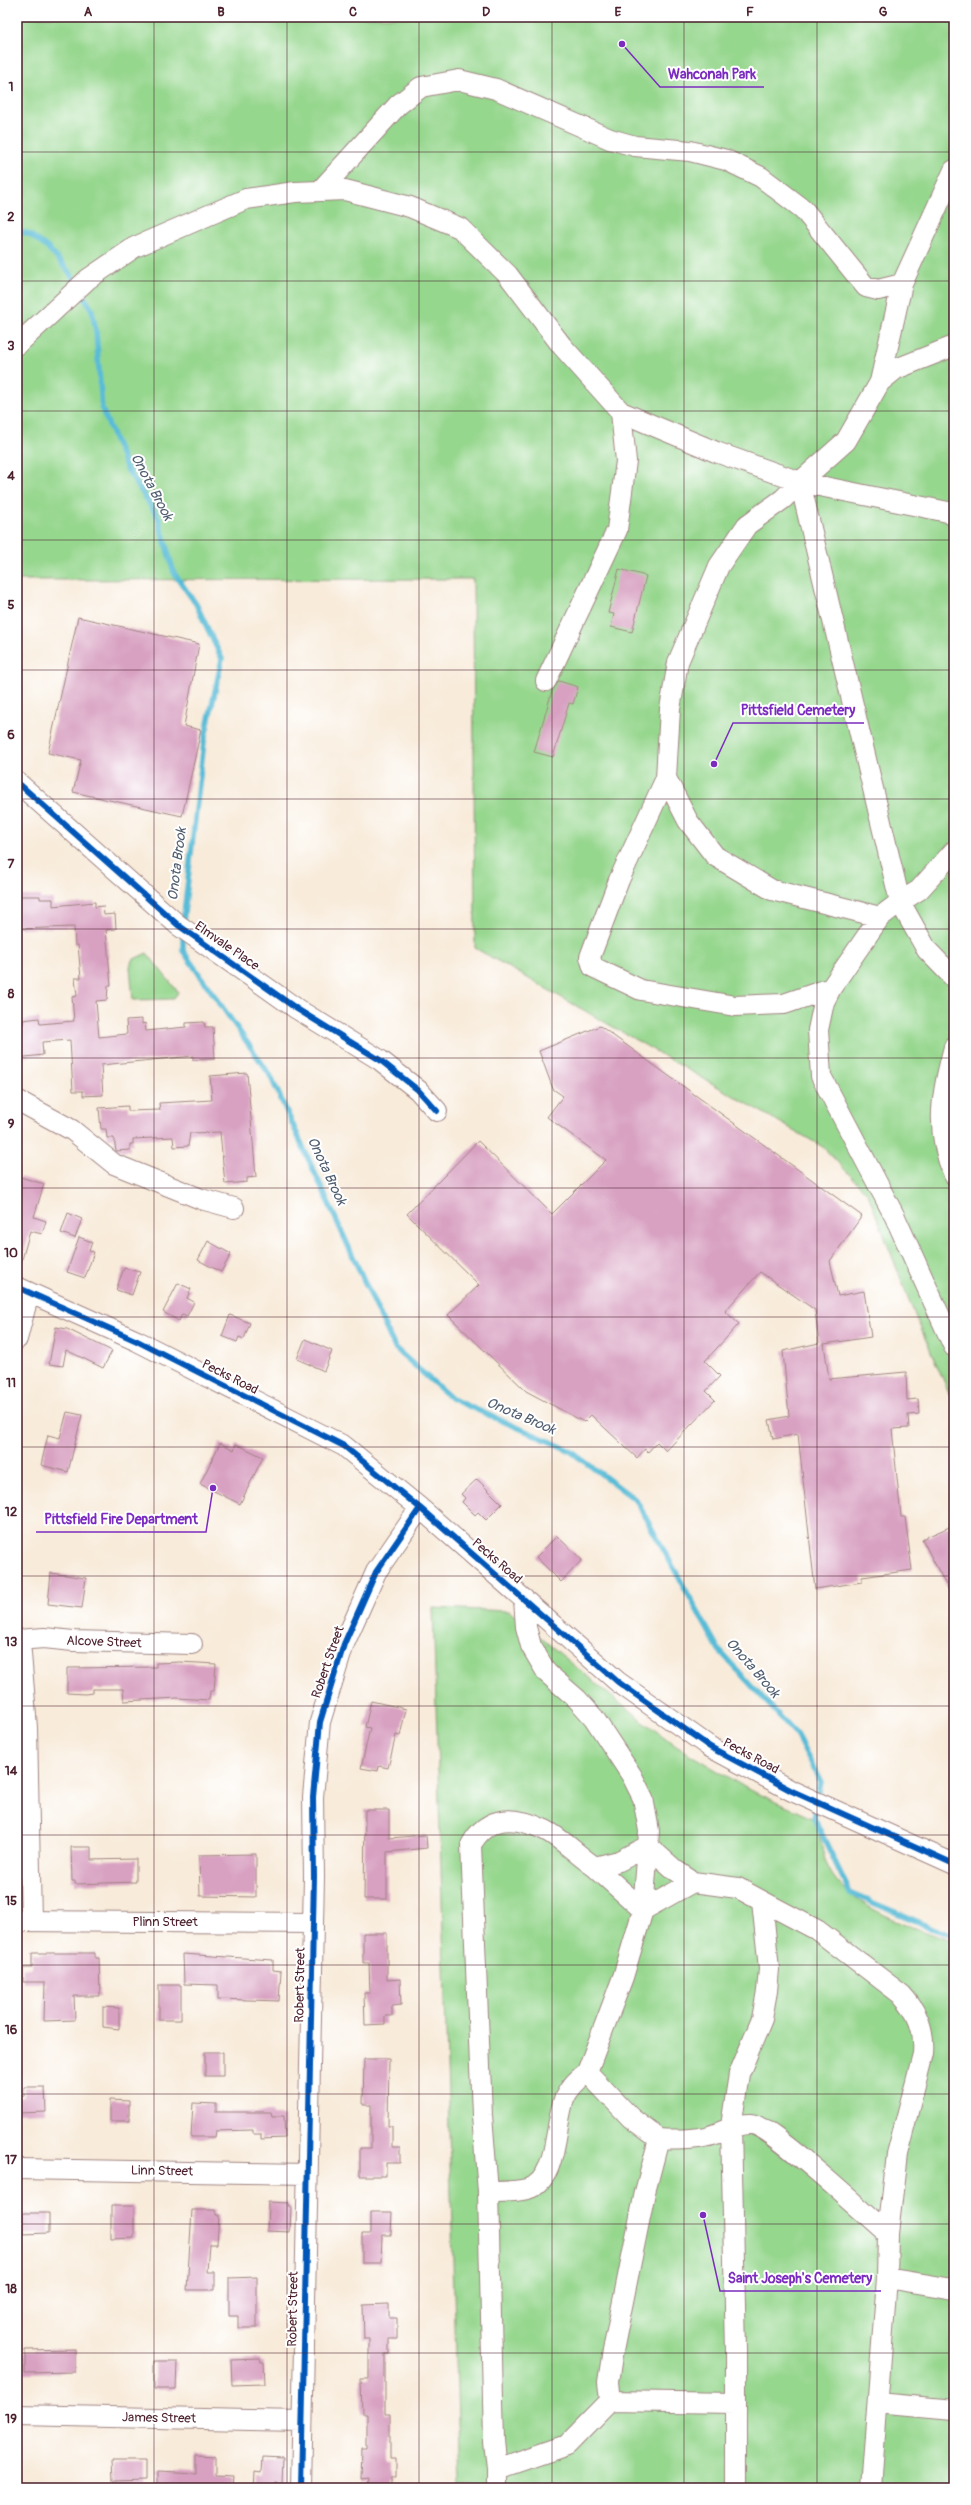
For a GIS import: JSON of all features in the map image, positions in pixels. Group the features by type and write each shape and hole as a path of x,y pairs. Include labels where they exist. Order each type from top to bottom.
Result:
{"street":[{"path":"320,191 398,105 421,87 459,80 496,89 610,139 635,146 690,151 726,160 761,177 803,209 866,287 878,290 902,284"},
{"path":"831,988 784,1004 736,1006 641,990 593,967 590,957 619,880 666,778 670,709 678,662 719,566 747,525 783,498 846,441 880,382 902,284 954,170"},
{"path":"17,345 88,279 135,247 246,199 295,192 345,190 410,207 460,228 508,275 562,346 621,412 716,452 800,482 948,512 954,516"},
{"path":"880,382 896,369 954,346"},
{"path":"546,681 617,530 626,461 621,412"},
{"path":"800,482 900,902 927,950 954,978"},
{"path":"666,778 688,821 715,856 772,890 880,917"},
{"name":"Elmvale Place","path":"17,782 184,930 297,1009 380,1060 418,1090 437,1111"},
{"path":"954,851 919,890 880,917 831,988 824,1002 818,1030 821,1076 895,1217 954,1347"},
{"path":"954,1047 941,1103 943,1137 954,1175"},
{"path":"17,1100 72,1130 114,1164 201,1199 234,1208"},
{"path":"17,1339 23,1290"},
{"name":"Pecks Road","path":"23,1290 138,1341 344,1446 420,1508 618,1682 710,1747 833,1810 954,1864"},
{"name":"Robert Street","path":"301,2488 313,1797 320,1722 344,1644 376,1572 420,1508"},
{"path":"488,2192 528,2189 540,2182 552,2159 559,2118 565,2097 571,2086 587,2072 623,1977 643,1910 649,1831 643,1798 638,1787 594,1718 577,1699 547,1673 531,1646 526,1627 524,1600"},
{"name":"Alcove Street","path":"19,1640 44,1638 73,1642 192,1644"},
{"path":"19,1640 27,1728 24,1921"},
{"path":"643,1910 595,1867 546,1830 514,1821 497,1822 484,1827 471,1845 482,2115 488,2192 494,2441 497,2479 567,2445 610,2401 736,2403"},
{"path":"595,1867 620,1861 648,1846"},
{"path":"648,1846 675,1870 693,1882 738,1888 817,1930 902,1995 914,2008 921,2025 924,2041 923,2054 897,2154 888,2234 888,2278 871,2488"},
{"path":"643,1910 693,1882"},
{"path":"736,2488 731,2126 739,2074 762,2019 767,1992 769,1969 762,1901"},
{"name":"Plinn Street","path":"24,1921 312,1923"},
{"path":"587,2072 631,2118 659,2139 683,2140 706,2137 731,2126 753,2124 770,2134 811,2167 888,2234"},
{"path":"610,2401 608,2382 612,2356 645,2192 659,2139"},
{"name":"Linn Street","path":"17,2169 307,2174"},
{"path":"888,2278 954,2289"},
{"path":"878,2403 954,2410"},
{"name":"James Street","path":"17,2415 302,2421"}],"green space":[{"path":"17,17 954,17 954,1404 914,1313 868,1194 823,1147 475,948 473,579 17,580"},
{"path":"147,953 178,992 174,999 133,1000 130,967 132,960"},
{"path":"433,1608 509,1611 612,1697 676,1746 746,1788 816,1820 828,1867 837,1881 850,1894 865,1905 902,1923 954,1942 954,2488 460,2488"}],"building":[{"path":"619,569 646,576 632,632 611,627 614,614 608,613"},
{"path":"78,617 199,644 184,726 201,730 182,816 73,792 81,760 48,753"},
{"path":"559,681 578,687 573,704 569,703 553,757 534,752 552,691"},
{"path":"18,896 40,896 40,899 53,899 53,906 95,902 95,907 103,906 104,915 115,914 116,929 106,930 111,986 108,986 107,1000 96,1001 99,1037 127,1034 126,1020 142,1019 142,1024 145,1023 146,1031 186,1027 186,1023 204,1022 205,1027 213,1027 215,1059 193,1060 193,1056 101,1065 103,1095 83,1096 83,1091 73,1091 70,1040 42,1042 43,1055 17,1058 17,1025 23,1024 23,1020 39,1018 40,1024 74,1021 72,997 77,996 75,978 81,978 78,945 75,945 74,927 21,929 21,925 17,925"},
{"path":"600,1026 862,1216 830,1261 838,1296 864,1291 871,1337 824,1344 829,1379 906,1372 907,1400 918,1399 919,1414 908,1415 909,1428 892,1429 901,1517 905,1517 912,1570 862,1577 862,1582 815,1589 798,1434 773,1439 769,1420 789,1416 783,1351 819,1343 815,1310 760,1272 725,1311 739,1324 705,1361 720,1376 706,1391 715,1400 666,1451 657,1442 648,1452 645,1449 637,1458 591,1415 584,1422 526,1391 448,1315 479,1285 407,1214 478,1141 552,1214 606,1160 547,1117 563,1096 553,1089 539,1051"},
{"path":"247,1073 256,1177 247,1178 247,1182 225,1184 220,1132 190,1133 188,1146 174,1147 173,1137 133,1139 133,1144 130,1144 130,1150 116,1151 114,1138 107,1138 106,1129 101,1129 99,1108 128,1106 128,1111 160,1110 159,1103 212,1100 210,1076"},
{"path":"20,1177 44,1184 34,1217 46,1221 42,1234 30,1231 21,1263 17,1263 17,1186"},
{"path":"68,1213 82,1219 75,1238 61,1233"},
{"path":"79,1237 92,1242 89,1251 94,1252 85,1278 67,1272"},
{"path":"208,1241 231,1254 221,1272 198,1260"},
{"path":"124,1268 140,1272 132,1295 116,1290"},
{"path":"178,1283 191,1289 187,1298 194,1302 187,1316 182,1314 179,1321 163,1312"},
{"path":"230,1315 250,1323 244,1339 239,1337 237,1342 222,1336"},
{"path":"56,1327 67,1329 112,1351 103,1368 66,1350 63,1366 49,1364"},
{"path":"305,1339 332,1351 324,1371 297,1359"},
{"path":"67,1412 82,1415 68,1472 41,1465 48,1435 60,1438"},
{"path":"220,1443 234,1450 236,1444 263,1457 240,1504 200,1484"},
{"path":"477,1479 502,1504 486,1520 478,1512 475,1515 462,1502 465,1498 461,1494"},
{"path":"954,1525 954,1600 922,1539"},
{"path":"557,1536 582,1560 561,1582 536,1557"},
{"path":"51,1573 86,1578 82,1608 48,1604"},
{"path":"180,1662 216,1664 214,1691 210,1691 209,1700 178,1698 124,1701 123,1689 93,1689 93,1693 85,1694 67,1693 67,1668 156,1667 156,1663"},
{"path":"371,1701 406,1709 400,1736 396,1735 388,1768 379,1766 378,1771 361,1768 370,1728 365,1727"},
{"path":"365,1810 389,1810 389,1838 426,1835 427,1848 387,1852 387,1899 364,1899"},
{"path":"71,1847 91,1847 91,1860 136,1859 136,1882 75,1884 75,1881 72,1881"},
{"path":"256,1854 256,1897 200,1896 199,1855"},
{"path":"363,1933 387,1933 387,1980 400,1979 401,2005 392,2006 392,2016 385,2016 385,2024 365,2025 364,1993 370,1993 369,1963 363,1963"},
{"path":"32,1953 95,1953 95,1958 99,1958 100,1996 74,1996 75,2020 44,2021 45,1982 23,1982 23,1968 32,1968"},
{"path":"183,1954 273,1960 273,1970 281,1971 279,2001 218,1999 218,1985 184,1984"},
{"path":"159,1985 181,1985 181,2020 159,2020"},
{"path":"103,2007 119,2008 119,2029 103,2027"},
{"path":"205,2052 223,2052 223,2076 205,2076"},
{"path":"364,2059 389,2059 388,2126 392,2126 392,2147 400,2147 400,2163 386,2163 386,2176 360,2176 360,2148 371,2148 371,2105 363,2105"},
{"path":"24,2087 45,2087 46,2112 17,2113 17,2097 24,2096"},
{"path":"110,2100 129,2101 129,2121 110,2121"},
{"path":"193,2103 216,2104 216,2112 271,2112 272,2116 284,2116 285,2138 261,2139 261,2134 253,2134 253,2130 216,2131 215,2137 191,2137"},
{"path":"268,2202 289,2203 288,2206 291,2206 290,2232 267,2231"},
{"path":"111,2206 134,2206 134,2238 111,2239"},
{"path":"192,2210 216,2210 216,2215 219,2215 217,2244 209,2244 207,2272 215,2272 215,2290 187,2290"},
{"path":"370,2212 392,2212 391,2235 382,2235 381,2263 362,2263 362,2234 370,2234"},
{"path":"23,2213 49,2213 49,2233 23,2234"},
{"path":"257,2277 257,2328 238,2328 238,2316 229,2316 229,2278"},
{"path":"389,2304 389,2318 397,2318 397,2339 389,2339 389,2354 385,2354 385,2414 390,2414 390,2459 395,2459 395,2477 391,2477 391,2488 367,2488 368,2478 361,2479 362,2448 367,2448 367,2414 362,2414 361,2379 369,2379 369,2339 364,2339 363,2305"},
{"path":"75,2349 75,2372 25,2373 25,2350"},
{"path":"260,2359 261,2362 264,2362 265,2384 232,2385 231,2360"},
{"path":"154,2361 177,2361 176,2389 154,2389"},
{"path":"196,2455 215,2456 215,2475 233,2476 232,2488 157,2488 157,2472 196,2474"},
{"path":"262,2456 283,2457 282,2484 275,2483 274,2488 254,2488 255,2472 261,2473"},
{"path":"112,2461 145,2461 145,2480 113,2481"}],"waterway":[{"name":"Onota Brook","path":"17,231 29,234 49,249 70,273 92,310 96,332 102,409 127,469 158,517 174,573 196,604 222,659 204,742 183,922"},
{"name":"Onota Brook","path":"183,935 183,951 270,1075 395,1348 452,1399 569,1450 636,1500 719,1650 795,1733 821,1782 814,1818 850,1893 954,1937"}],"cycle path":[{"path":"17,782 178,925 297,1009 380,1060 418,1090 437,1111"},
{"path":"17,1287 137,1341 344,1446 420,1508 618,1682 710,1747 792,1791 954,1864"},
{"path":"301,2488 314,1877 313,1797 320,1722 344,1644 376,1572 420,1508"}],"place":[{"name":"Wahconah Park","path":"622,44"},
{"name":"Pittsfield Cemetery","path":"714,764"},
{"name":"Pittsfield Fire Department","path":"213,1488"},
{"name":"Saint Joseph's Cemetery","path":"703,2215"}]}
